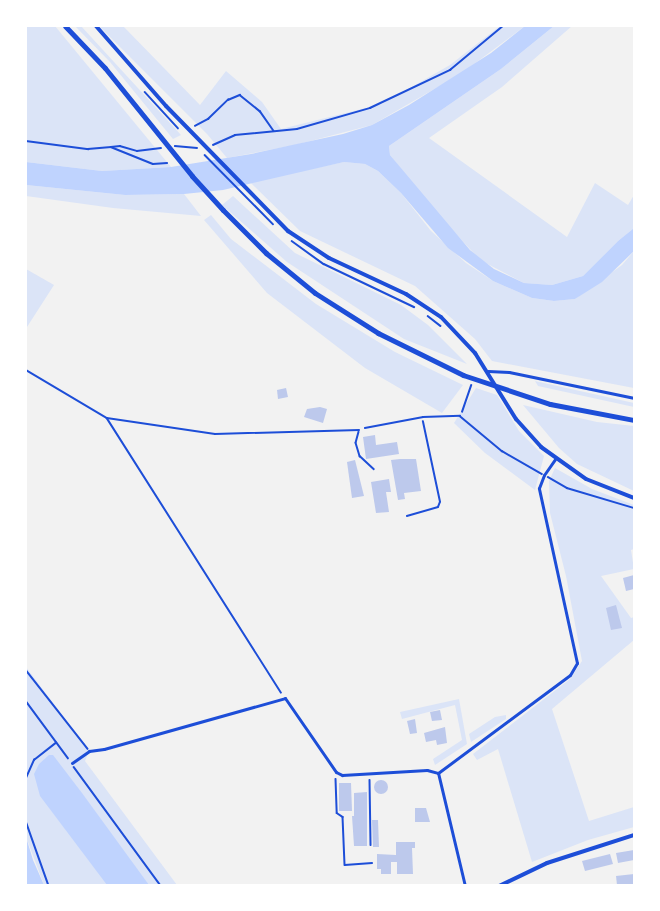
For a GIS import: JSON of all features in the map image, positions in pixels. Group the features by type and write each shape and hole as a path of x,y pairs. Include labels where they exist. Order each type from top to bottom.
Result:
{"highway":[{"path":"65,26 105,68 223,210 266,253 315,293 378,333 463,375 531,399 634,420"}],"street":[{"path":"96,26 261,209 304,243 355,271 406,294 441,316 465,340 488,371 516,419 555,459 599,486 634,498"},
{"path":"488,371 509,372 634,398"},
{"path":"438,773 570,675 577,663 539,488 543,475 555,459"},
{"path":"72,763 89,751 104,749 285,698 336,772 342,775 428,770 438,773"},
{"path":"438,773 465,885"},
{"path":"499,885 547,863 634,835"}],"lane":[{"path":"365,428 423,417 460,416 502,452 543,475"},
{"path":"26,670 89,751"}],"path":[{"path":"212,145 235,135 274,132 318,124 370,108 450,70 503,26"},
{"path":"194,126 208,119 234,96 245,98 261,111 274,132"},
{"path":"26,141 88,149 120,146 137,151 179,145 193,148 203,147"},
{"path":"193,142 261,209 276,228"},
{"path":"111,147 153,164 167,163"},
{"path":"291,240 324,264 421,311 444,329"},
{"path":"26,370 107,418 215,434 365,428"},
{"path":"460,416 470,389"},
{"path":"407,516 438,507 440,502 423,417"},
{"path":"107,418 285,698"},
{"path":"359,430 356,443 360,456 374,469"},
{"path":"543,475 567,488 634,508"},
{"path":"26,701 161,885"},
{"path":"26,778 34,760 56,742"},
{"path":"336,772 337,813 343,817 345,865 372,863"},
{"path":"370,773 371,845"},
{"path":"26,821 50,885"}],"shaded area":[{"path":"26,26 55,26 171,167 102,171 26,162"},
{"path":"75,26 81,26 181,135 173,139 110,62"},
{"path":"99,26 123,26 200,105 226,71 262,102 281,129 382,104 450,65 500,26 525,26 462,73 372,125 295,145 227,158 207,134"},
{"path":"554,26 572,26 502,87 429,138 567,237 595,183 628,205 634,195 634,228 583,276 552,285 524,283 480,260 434,210 390,155 389,146 501,69"},
{"path":"344,162 365,164 378,171 401,193 431,231 466,263 493,281 532,298 554,301 575,299 622,265 634,251 634,388 492,361 475,339 415,286 300,231 250,182"},
{"path":"26,185 125,195 184,194 201,216 113,208 26,196"},
{"path":"233,196 295,253 401,305 428,325 467,364 404,339 287,262 222,205"},
{"path":"211,215 231,239 316,304 395,352 463,385 442,413 365,368 267,293 204,220"},
{"path":"26,269 54,285 27,327 26,326"},
{"path":"535,381 634,403 634,407 538,386"},
{"path":"476,388 497,395 519,431 544,456 535,490 485,453 454,423"},
{"path":"523,405 597,422 634,426 634,491 577,464 559,448"},
{"path":"555,468 592,489 634,505 634,549 631,550 634,569 601,576 631,618 634,617 634,640 552,709 589,821 634,807 634,827 588,840 532,862 498,749 477,760 473,754 570,679 582,661 566,576 550,513 549,481"},
{"path":"26,667 89,751 85,761 177,885 44,885 26,837"},
{"path":"459,699 467,744 435,765 433,759 462,740 455,705 402,719 400,712"},
{"path":"506,715 506,719 471,742 469,734 495,717"}],"water":[{"path":"525,26 554,26 501,69 389,146 390,155 470,250 494,269 524,283 552,285 583,276 634,228 634,251 602,282 575,299 554,301 532,298 493,281 448,248 401,193 378,171 365,164 344,162 223,190 184,194 125,195 26,185 26,162 102,171 171,167 251,154 343,134 372,125 409,105 491,53"},
{"path":"49,755 53,755 149,885 107,885 40,796 34,774 39,764"},
{"path":"26,837 33,860 44,885 26,885"}],"building":[{"path":"286,388 288,397 278,399 277,390"},
{"path":"320,407 327,409 323,423 304,417 307,409"},
{"path":"375,435 376,445 397,442 399,454 366,459 363,437"},
{"path":"416,459 421,491 404,493 405,499 398,500 391,460"},
{"path":"355,460 364,496 352,498 347,462"},
{"path":"389,479 391,492 386,492 389,512 376,513 371,482"},
{"path":"634,575 634,589 626,591 623,578"},
{"path":"616,605 622,628 611,630 606,608"},
{"path":"440,710 442,720 432,721 430,712"},
{"path":"415,719 417,733 410,734 407,721"},
{"path":"445,727 447,743 437,745 436,740 426,742 424,733"},
{"path":"378,780 384,780 388,787 384,794 378,794 374,790 374,784"},
{"path":"339,783 351,783 352,811 339,811"},
{"path":"367,792 367,846 354,846 352,816 354,816 354,793"},
{"path":"415,808 426,808 430,822 415,822"},
{"path":"372,820 378,820 379,847 373,847"},
{"path":"396,842 415,842 415,848 412,848 413,874 397,874 397,862 391,862 391,874 381,874 381,869 377,869 377,854 396,855"},
{"path":"634,850 634,860 618,863 616,853"},
{"path":"610,854 613,864 585,871 582,861"},
{"path":"634,874 634,885 617,885 616,876"}]}
